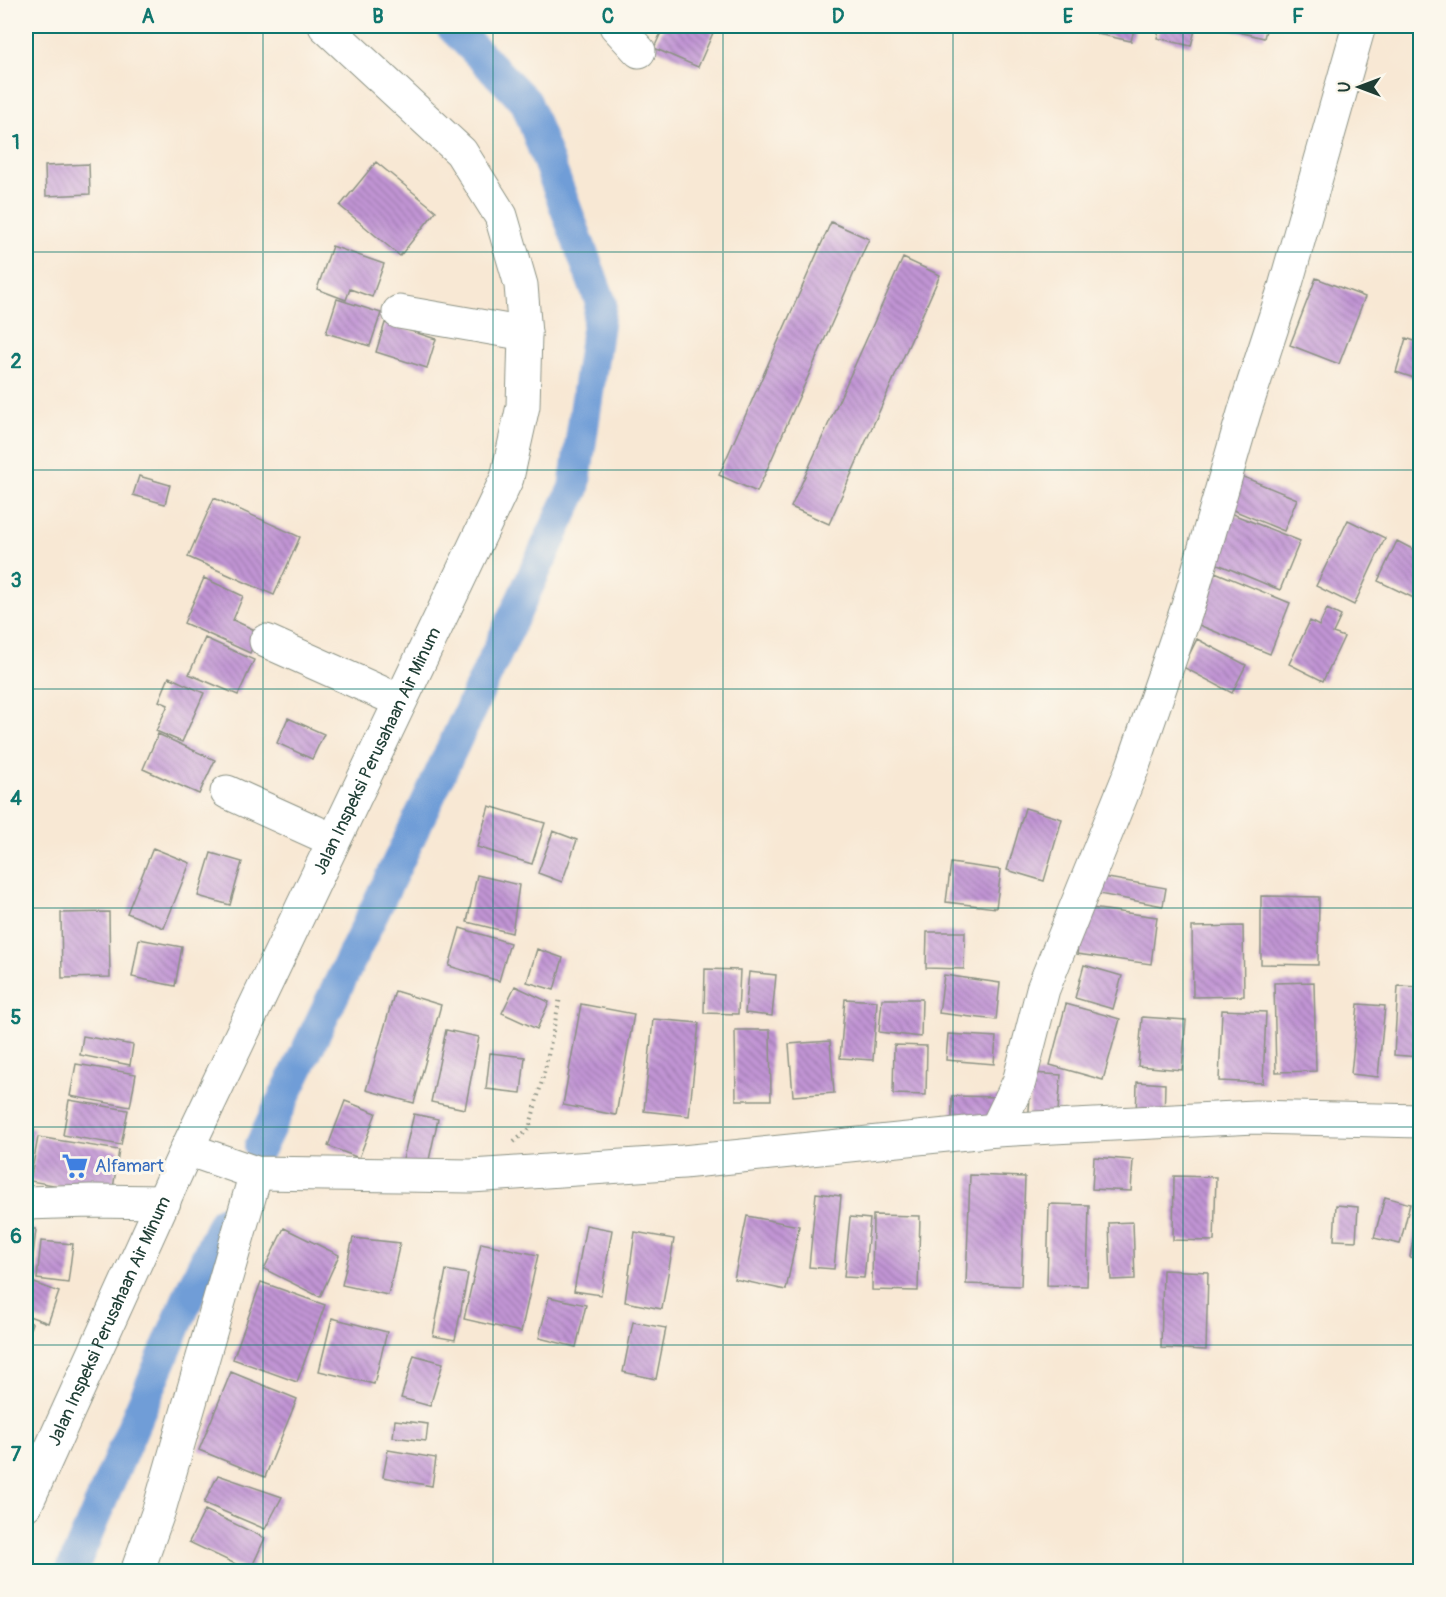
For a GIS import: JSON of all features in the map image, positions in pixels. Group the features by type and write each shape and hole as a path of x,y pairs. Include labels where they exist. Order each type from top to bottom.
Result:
{"street":[{"name":"Jalan Inspeksi Perusahaan Air Minum","path":"26,1504 187,1149 507,478 524,406 525,334 522,285 501,216 461,152 325,26"},
{"path":"616,26 639,51"},
{"path":"996,1130 1019,1082 1043,989 1132,769 1188,606 1244,413 1285,286 1359,26"},
{"path":"399,312 525,334"},
{"path":"266,641 400,701"},
{"path":"227,792 333,840"},
{"path":"187,1149 256,1173 471,1176 683,1162 996,1130 1255,1117 1420,1121"},
{"path":"137,1572 159,1510 256,1173"},
{"path":"26,1203 164,1202"}],"path":[{"path":"512,1143 529,1129 545,1070 560,998"}],"building":[{"path":"664,26 716,26 698,67 654,48"},
{"path":"1099,26 1135,26 1131,41 1097,34"},
{"path":"1160,26 1196,26 1191,46 1157,38"},
{"path":"1227,26 1267,26 1264,38 1226,29"},
{"path":"376,162 436,211 400,256 340,206"},
{"path":"89,164 90,194 46,196 45,166"},
{"path":"831,222 869,239 757,492 719,475"},
{"path":"332,246 384,264 372,297 350,289 346,300 317,289"},
{"path":"903,258 940,275 829,524 791,507"},
{"path":"1316,278 1365,297 1339,364 1290,345"},
{"path":"337,299 381,313 370,346 326,333"},
{"path":"385,323 436,339 427,368 376,352"},
{"path":"1406,338 1420,343 1420,380 1396,372"},
{"path":"1234,473 1297,499 1284,531 1221,505"},
{"path":"139,476 170,485 165,504 133,495"},
{"path":"214,498 300,537 274,595 188,557"},
{"path":"1225,511 1300,541 1280,590 1206,559"},
{"path":"1348,520 1385,538 1354,605 1316,586"},
{"path":"1397,541 1420,553 1420,601 1378,581"},
{"path":"1215,572 1290,603 1270,654 1194,623"},
{"path":"204,578 243,596 233,620 259,632 250,653 184,623"},
{"path":"1327,609 1341,616 1333,633 1344,637 1323,681 1289,664 1310,621 1319,626"},
{"path":"205,638 254,660 238,695 189,674"},
{"path":"1197,639 1246,665 1232,693 1183,667"},
{"path":"169,677 204,693 182,742 156,731 168,705 159,701"},
{"path":"288,718 324,734 312,759 277,743"},
{"path":"158,734 215,760 199,794 143,769"},
{"path":"489,806 545,823 532,864 477,847"},
{"path":"1025,808 1062,819 1044,881 1007,870"},
{"path":"553,831 577,840 562,882 538,873"},
{"path":"153,848 190,863 164,928 127,913"},
{"path":"211,853 242,862 230,905 198,896"},
{"path":"951,863 1001,870 996,908 946,902"},
{"path":"477,875 519,885 512,933 467,922"},
{"path":"1102,877 1166,888 1163,906 1099,894"},
{"path":"1261,896 1319,897 1318,965 1261,964"},
{"path":"1083,907 1157,917 1151,964 1077,954"},
{"path":"109,912 110,977 62,978 61,913"},
{"path":"1243,926 1244,996 1193,997 1192,927"},
{"path":"460,928 510,943 499,981 449,966"},
{"path":"927,932 965,932 964,969 926,968"},
{"path":"139,939 182,947 175,986 132,977"},
{"path":"537,949 563,958 554,990 527,982"},
{"path":"1084,965 1122,976 1113,1009 1075,998"},
{"path":"705,969 740,970 738,1014 704,1013"},
{"path":"749,972 776,975 772,1016 745,1013"},
{"path":"944,975 1000,983 996,1020 939,1013"},
{"path":"1314,982 1316,1071 1276,1072 1274,983"},
{"path":"515,986 549,1002 537,1029 502,1013"},
{"path":"1398,986 1420,987 1420,1057 1394,1055"},
{"path":"395,991 441,1005 414,1103 366,1090"},
{"path":"845,999 877,1001 873,1060 840,1058"},
{"path":"882,999 922,999 921,1037 879,1032"},
{"path":"581,1004 634,1014 616,1115 563,1105"},
{"path":"1066,1004 1120,1019 1103,1080 1050,1065"},
{"path":"1358,1004 1385,1006 1378,1077 1351,1074"},
{"path":"1222,1010 1266,1012 1263,1083 1219,1081"},
{"path":"1142,1017 1186,1020 1182,1070 1138,1066"},
{"path":"653,1019 699,1023 689,1116 644,1111"},
{"path":"446,1030 479,1037 465,1109 431,1102"},
{"path":"735,1030 770,1030 771,1100 736,1100"},
{"path":"948,1034 996,1037 994,1064 946,1060"},
{"path":"83,1036 133,1045 130,1065 80,1055"},
{"path":"830,1041 834,1093 793,1096 789,1044"},
{"path":"894,1045 927,1046 926,1095 893,1094"},
{"path":"490,1053 525,1057 521,1093 486,1089"},
{"path":"76,1064 136,1074 130,1107 70,1096"},
{"path":"1032,1073 1061,1075 1057,1124 1028,1122"},
{"path":"1137,1082 1165,1084 1164,1121 1136,1120"},
{"path":"952,1096 1000,1097 999,1133 952,1132"},
{"path":"69,1100 128,1110 121,1145 63,1135"},
{"path":"345,1101 376,1113 359,1158 328,1146"},
{"path":"414,1114 438,1119 427,1169 402,1163"},
{"path":"26,1128 34,1129 30,1162 26,1161"},
{"name":"Alfamart","path":"38,1137 119,1150 112,1195 30,1181"},
{"path":"1094,1157 1133,1160 1131,1191 1092,1189"},
{"path":"970,1175 1025,1177 1021,1286 966,1284"},
{"path":"1174,1176 1216,1177 1214,1241 1173,1240"},
{"path":"816,1193 841,1196 834,1269 809,1267"},
{"path":"1385,1197 1410,1204 1400,1244 1374,1238"},
{"path":"1049,1204 1089,1205 1087,1286 1047,1285"},
{"path":"1336,1205 1358,1207 1356,1241 1334,1240"},
{"path":"1420,1206 1420,1259 1410,1257"},
{"path":"873,1215 920,1216 918,1291 872,1290"},
{"path":"747,1216 799,1226 786,1290 734,1279"},
{"path":"850,1217 870,1219 864,1278 844,1277"},
{"path":"1133,1222 1135,1279 1111,1280 1109,1223"},
{"path":"586,1225 612,1230 601,1295 574,1291"},
{"path":"284,1228 339,1255 320,1297 264,1269"},
{"path":"26,1229 36,1229 31,1274 26,1273"},
{"path":"635,1232 674,1239 662,1309 625,1302"},
{"path":"353,1238 400,1243 388,1295 342,1285"},
{"path":"41,1241 73,1244 68,1283 37,1279"},
{"path":"481,1243 538,1255 521,1332 464,1319"},
{"path":"446,1270 468,1274 455,1340 433,1336"},
{"path":"1163,1270 1208,1272 1206,1350 1161,1348"},
{"path":"26,1280 59,1292 48,1323 26,1315"},
{"path":"261,1282 325,1305 297,1382 233,1359"},
{"path":"549,1297 586,1305 576,1347 539,1338"},
{"path":"332,1318 387,1332 374,1384 319,1371"},
{"path":"26,1321 32,1323 26,1341"},
{"path":"633,1322 666,1328 656,1379 623,1372"},
{"path":"414,1355 443,1363 430,1406 401,1398"},
{"path":"231,1372 297,1399 265,1477 199,1450"},
{"path":"395,1420 428,1424 426,1441 393,1437"},
{"path":"388,1450 436,1458 432,1486 383,1477"},
{"path":"218,1475 282,1497 265,1529 204,1503"},
{"path":"205,1510 265,1538 250,1571 189,1542"}],"waterway":[{"path":"260,1147 424,808 574,488 601,303 526,102 451,26"},
{"path":"71,1572 193,1286 224,1221"}],"place":[{"name":"Alfamart","path":"75,1166"}]}
